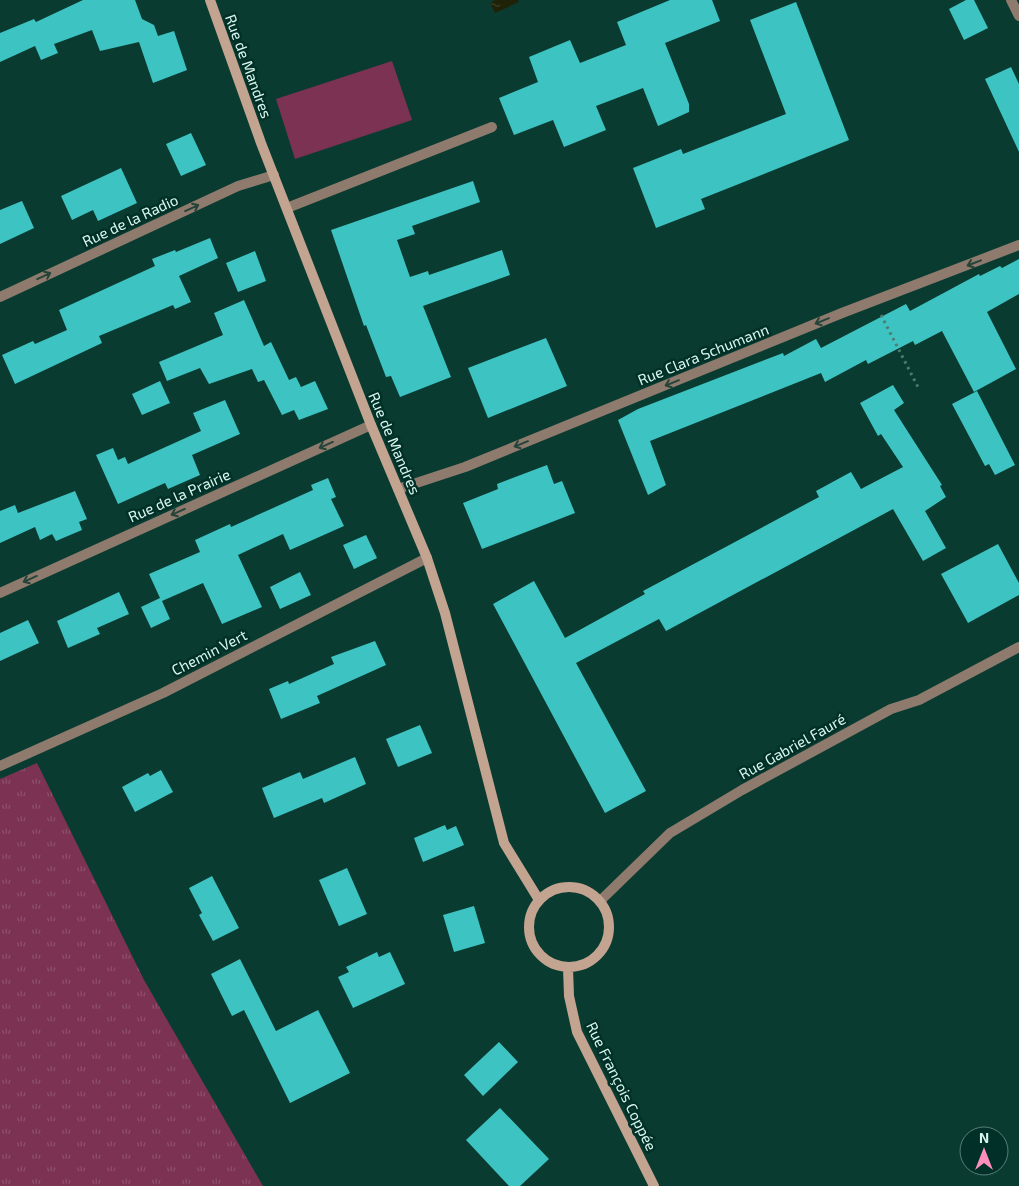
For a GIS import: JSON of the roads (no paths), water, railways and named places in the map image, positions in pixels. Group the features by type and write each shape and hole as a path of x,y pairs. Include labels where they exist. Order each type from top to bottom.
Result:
{"street":[{"name":"Rue de Mandres","path":"210,0 274,175 370,425 427,558 445,613 504,843 539,900"},
{"path":"1011,0 1019,16"},
{"path":"287,208 492,127"},
{"name":"Rue de la Radio","path":"0,296 238,186 274,175"},
{"name":"Rue Clara Schumann","path":"398,488 465,467 874,301 1019,245"},
{"name":"Rue de la Prairie","path":"0,593 370,425"},
{"name":"Chemin Vert","path":"0,766 163,692 427,558"},
{"name":"Rue Gabriel Fauré","path":"600,901 670,833 742,790 891,709 919,700 1019,647"},
{"path":"570,886 581,888 600,901 610,922 606,945 590,962 568,968 546,961 537,953 531,943 529,920 539,900 558,888 570,886"},
{"name":"Rue François Coppée","path":"568,968 569,996 577,1032 654,1186"}],"water":[{"path":"495,0 518,0 519,2 495,13 490,3"}]}
